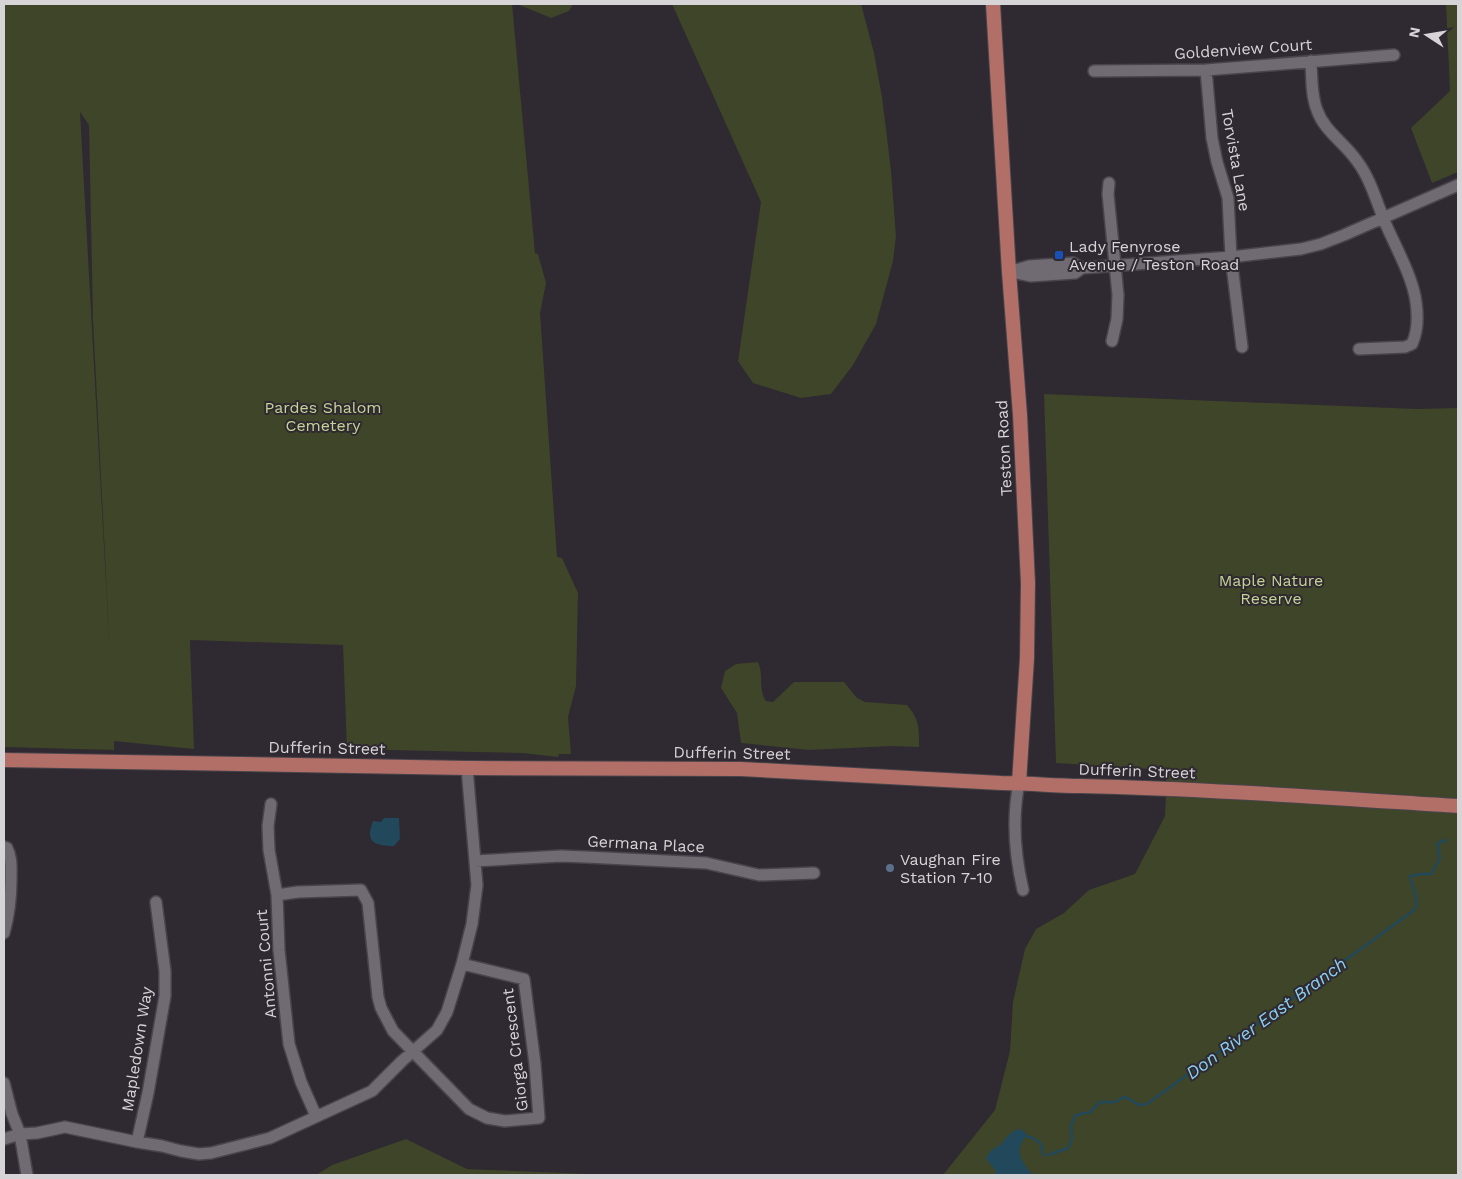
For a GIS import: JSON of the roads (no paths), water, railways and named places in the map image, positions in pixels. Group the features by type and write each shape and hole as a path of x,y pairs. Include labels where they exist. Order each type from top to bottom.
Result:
{"main road":[{"name":"Teston Road","path":"993,4 1008,272 1020,415 1028,582 1027,658 1019,783"},
{"name":"Dufferin Street","path":"4,760 467,768 741,769 1001,784 1160,788 1458,806"}],"street":[{"name":"Goldenview Court","path":"1094,71 1206,70 1394,55"},
{"path":"1311,61 1313,92 1317,110 1322,121 1332,134 1358,161 1368,180 1399,253 1416,300 1416,335 1412,344 1405,347 1359,349"},
{"name":"Torvista Lane","path":"1206,70 1212,138 1228,198 1231,257 1242,347"},
{"path":"1109,183 1108,194 1118,306 1112,341"},
{"path":"1008,272 1029,266 1073,263 1082,268 1231,257 1301,249 1321,244 1383,219 1458,185"},
{"path":"4,1139 20,1134 37,1133 65,1127 200,1154 211,1153 265,1140 372,1091 437,1030 448,1012 472,924 477,885 467,768"},
{"name":"Teston Road","path":"1019,783 1015,801 1015,825 1019,874 1023,890"},
{"name":"Antonni Court","path":"271,804 268,826 269,850 277,895 279,950 289,1044 301,1082 316,1116"},
{"path":"4,847 7,848 11,856 11,896 4,933"},
{"name":"Germana Place","path":"475,861 561,856 706,863 759,875 814,873"},
{"path":"277,895 298,892 361,890 368,903 374,969 381,1008 393,1032 413,1053"},
{"name":"Mapledown Way","path":"137,1142 148,1093 165,996 165,971 156,902"},
{"name":"Giorga Crescent","path":"413,1053 469,1110 487,1118 505,1121 539,1118 535,1064 524,979 462,964"},
{"path":"4,1083 12,1114 20,1134 27,1175"}],"water":[{"path":"384,818 399,818 400,839 394,846 377,844 371,839 370,834 373,821 381,822"},
{"path":"1020,1129 1026,1133 1020,1148 1021,1157 1033,1175 995,1175 996,1171 986,1159 987,1156 1011,1133"}],"waterway":[{"name":"Don River East Branch","path":"1048,1155 1068,1148 1072,1139 1071,1126 1075,1116 1089,1113 1100,1102 1115,1102 1124,1097 1139,1105 1147,1104 1413,911 1416,898 1410,876 1431,874 1440,858 1437,844 1446,840"},
{"name":"Don River East Branch","path":"1026,1136 1033,1138 1041,1144 1044,1155"}],"place":[{"name":"Lady Fenyrose Avenue / Teston Road","path":"1059,255"},
{"name":"Vaughan Fire Station 7-10","path":"890,868"}],"park label":[{"name":"Pardes Shalom Cemetery","path":"323,416"},
{"name":"Maple Nature Reserve","path":"1271,589"}]}
